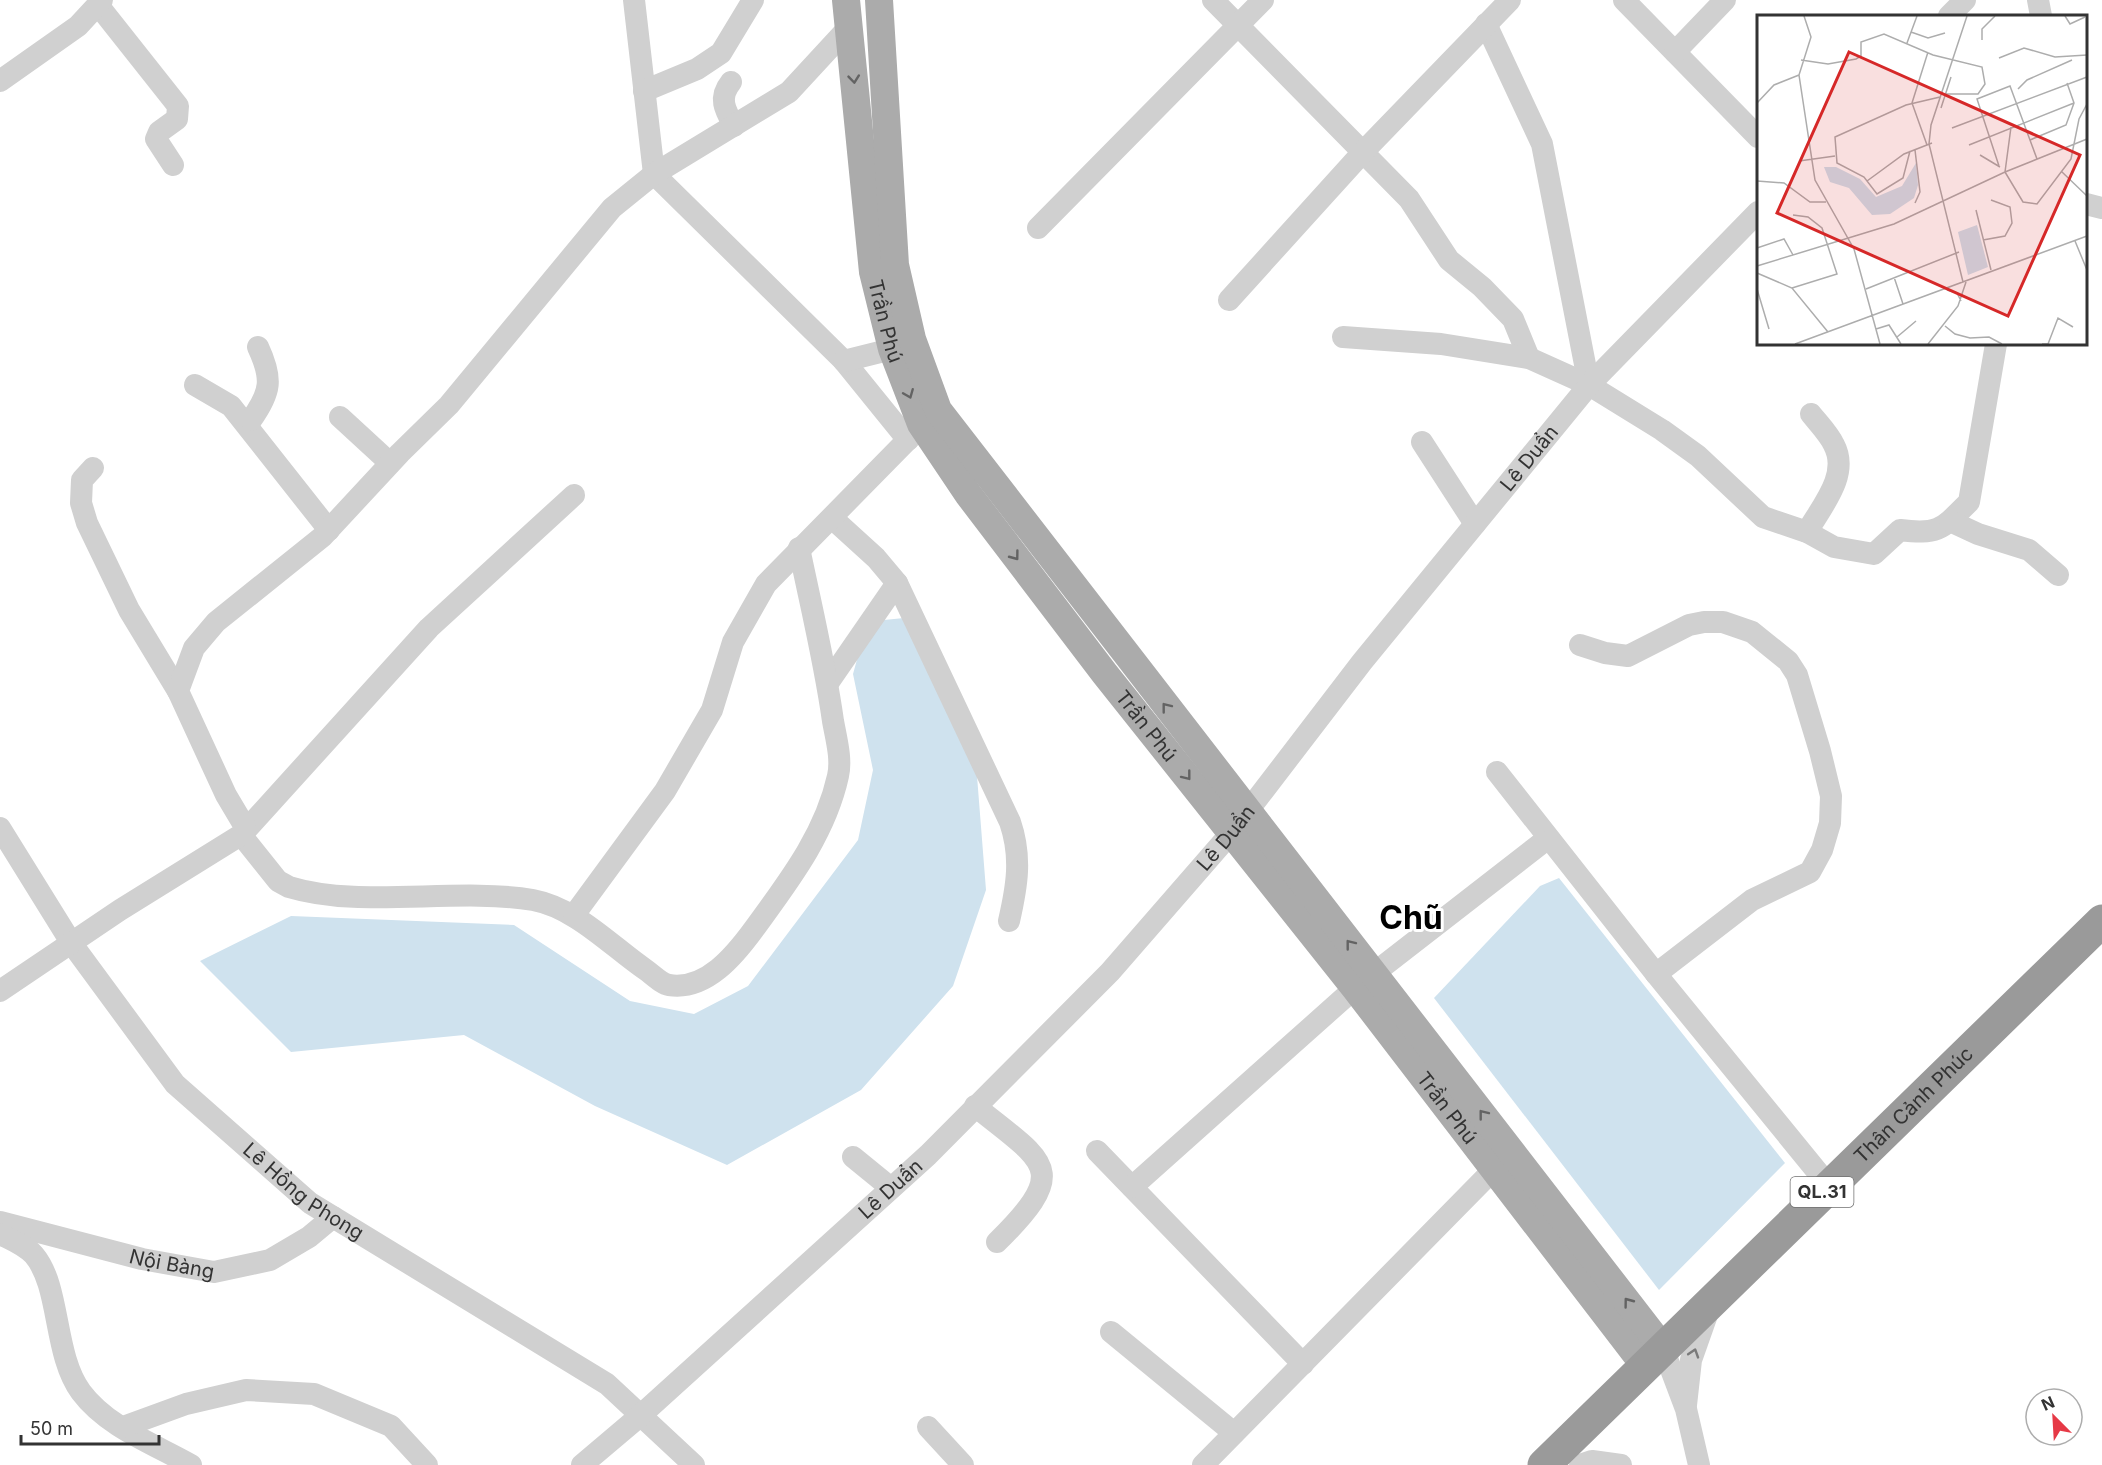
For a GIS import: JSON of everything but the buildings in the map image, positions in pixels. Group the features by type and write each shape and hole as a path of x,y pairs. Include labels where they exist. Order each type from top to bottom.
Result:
{"highway":[{"name":"Thân Cảnh Phúc","path":"1544,1465 2102,921"}],"main road":[{"name":"Trần Phú","path":"879,0 902,344"},
{"name":"Trần Phú","path":"847,14 873,272 902,344 922,425 968,494 1240,822 1504,1160 1654,1357"}],"street":[{"path":"634,0 654,174"},
{"path":"645,91 697,69 721,53 753,0"},
{"path":"1213,0 1409,199 1449,260 1482,287 1513,319 1522,334 1530,358"},
{"path":"1038,228 1263,0"},
{"path":"1229,300 1363,152 1510,0"},
{"path":"1624,0 1757,136"},
{"path":"1675,52 1725,0"},
{"path":"1950,15 1965,0"},
{"path":"2038,0 2041,15"},
{"path":"0,81 78,26 100,2 178,106 177,119 159,132 156,139 173,165"},
{"path":"178,691 194,648 216,622 329,530 390,463 449,405 612,208 654,174 789,92 847,14"},
{"path":"1486,24 1542,144 1590,385"},
{"path":"731,82 723,96 723,105 734,126"},
{"name":"Trần Phú","path":"654,174 844,361 922,425"},
{"path":"2087,204 2102,208"},
{"name":"Lê Duẩn","path":"582,1465 641,1415 891,1188 1110,972 1240,822 1362,662 1590,385 1757,213"},
{"path":"1343,337 1442,344 1530,358 1590,385 1662,429 1763,516 1807,532 1834,547 1874,554 1900,530 1928,534 1950,521 1968,502 1996,345"},
{"path":"844,361 902,344"},
{"path":"251,420 266,400 268,389 265,366 258,347"},
{"path":"195,385 231,406 329,530"},
{"path":"243,399 259,441"},
{"path":"1807,532 1837,480 1839,469 1833,442 1811,414"},
{"path":"340,417 390,463"},
{"path":"574,915 665,791 712,710 724,666 745,619 766,584 922,425"},
{"path":"1422,442 1475,524"},
{"path":"93,468 82,480 81,503 87,523 129,610 178,691 244,833 279,881 299,890 361,897 426,894 535,901 574,915 613,948 668,985 691,984 722,967 735,955 795,872 826,815 839,774 828,683 799,548"},
{"path":"0,991 120,910 244,833 429,628 574,495"},
{"path":"832,518 876,558 897,583 1015,836 1018,878 1009,921"},
{"path":"1950,521 1978,534 2029,550 2058,575"},
{"path":"828,683 897,583"},
{"path":"1580,645 1605,653 1628,656 1689,625 1704,622 1724,622 1752,632 1788,661 1797,675 1826,773 1831,796 1830,822 1822,850 1810,872 1752,900 1656,974"},
{"path":"1497,772 1656,974 1829,1186"},
{"name":"Lê Hồng Phong","path":"0,828 72,944 175,1083 310,1203 607,1384 694,1465"},
{"path":"1131,1187 1364,981 1544,842"},
{"path":"975,1106 1029,1150 1041,1166 1041,1187 1034,1203 997,1242"},
{"path":"1097,1150 1303,1364"},
{"path":"853,1157 891,1188"},
{"path":"1203,1465 1504,1160"},
{"name":"Nội Bàng","path":"0,1222 142,1259 214,1272 270,1260 309,1238 333,1217"},
{"path":"0,1233 23,1245 36,1257 45,1276 64,1358 72,1376 91,1404 106,1418 190,1465"},
{"path":"1686,1409 1691,1360 1713,1300"},
{"path":"1111,1332 1234,1433"},
{"path":"1654,1357 1686,1409 1699,1465"},
{"path":"123,1427 186,1404 246,1390 314,1394 392,1426 427,1465"},
{"path":"928,1427 963,1465"},
{"path":"1580,1465 1592,1461 1621,1465"}],"water":[{"path":"904,618 977,776 986,890 953,986 861,1090 727,1165 595,1106 464,1035 291,1052 200,961 291,916 514,925 630,1001 694,1014 748,986 858,840 873,770 853,674 858,656 884,620"},
{"path":"1559,878 1785,1163 1659,1290 1434,998 1540,886"}],"district":[{"name":"Chũ","path":"1411,918"}]}
